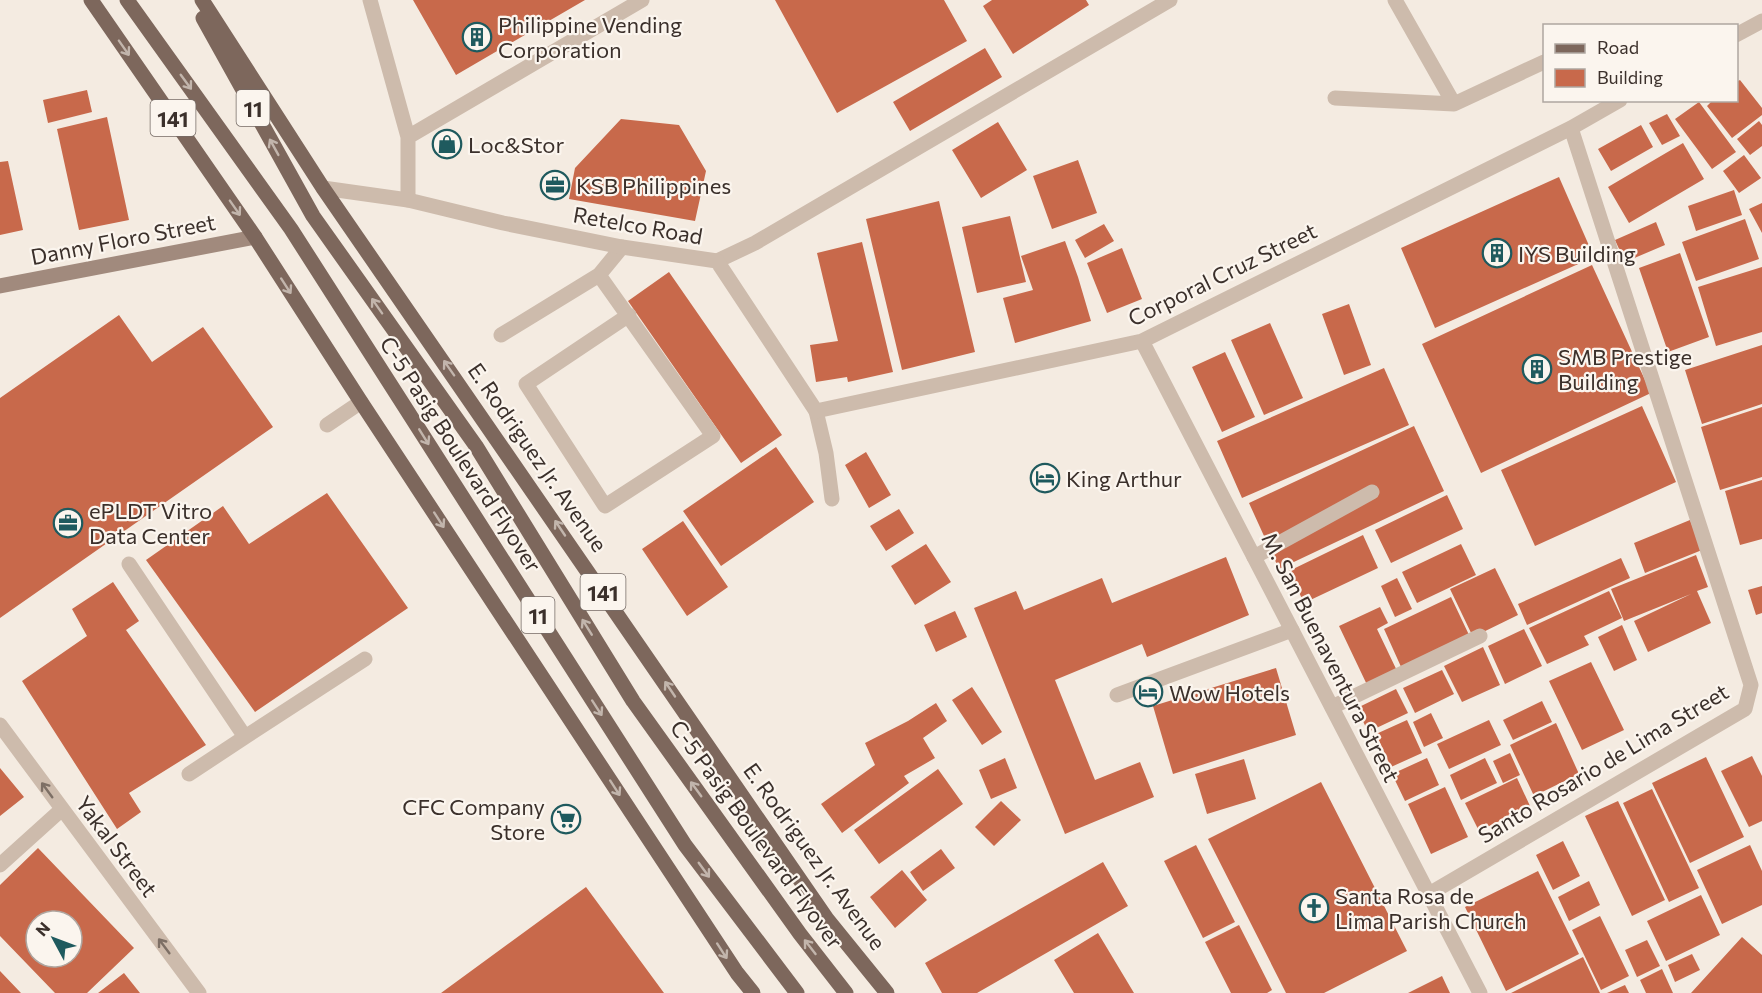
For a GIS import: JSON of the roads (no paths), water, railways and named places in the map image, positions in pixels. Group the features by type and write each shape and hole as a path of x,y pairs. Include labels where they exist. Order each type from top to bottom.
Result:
{"main road":[{"name":"141","path":"91,0 255,237 361,402 753,993"},
{"name":"C-5 Pasig Boulevard Flyover","path":"127,0 291,229 686,845 797,993"},
{"name":"C-5 Pasig Boulevard Flyover","path":"192,0 313,216 476,446 633,701 800,934 846,993"},
{"name":"E. Rodriguez Jr. Avenue","path":"202,0 323,188 827,919 887,993"},
{"name":"Danny Floro Street","path":"0,286 255,237"}],"street":[{"path":"370,0 408,137 408,200"},
{"path":"408,137 642,0"},
{"path":"717,261 755,243 1170,0"},
{"path":"1395,0 1454,104"},
{"path":"1738,34 1762,21"},
{"path":"1335,98 1454,104 1543,63"},
{"name":"Corporal Cruz Street","path":"816,411 1142,341 1571,128 1616,102"},
{"name":"Santo Rosario de Lima Street","path":"1429,894 1746,709 1751,685 1571,128"},
{"name":"Retelco Road","path":"323,188 408,200 503,223 622,247 717,261 816,411 826,453 832,499"},
{"path":"501,335 599,275 622,247"},
{"path":"599,275 629,315 713,436 605,506 526,384 629,315"},
{"name":"M. San Buenaventura Street","path":"1142,341 1480,993"},
{"path":"327,425 361,402"},
{"path":"1254,557 1372,492"},
{"path":"129,564 245,737"},
{"path":"1117,695 1292,630"},
{"path":"1332,708 1480,636"},
{"path":"189,774 365,659"},
{"name":"Yakal Street","path":"0,725 199,993"},
{"path":"0,865 61,810"}],"place":[{"name":"Philippine Vending Corporation","path":"477,37"},
{"name":"Loc&Stor","path":"447,144"},
{"name":"KSB Philippines","path":"555,185"},
{"name":"IYS Building","path":"1497,253"},
{"name":"SMB Prestige Building","path":"1537,369"},
{"name":"King Arthur","path":"1045,478"},
{"name":"ePLDT Vitro Data Center","path":"68,523"},
{"name":"Wow Hotels","path":"1148,692"},
{"name":"CFC Company Store","path":"566,819"},
{"name":"Santa Rosa de Lima Parish Church","path":"1314,908"}]}
